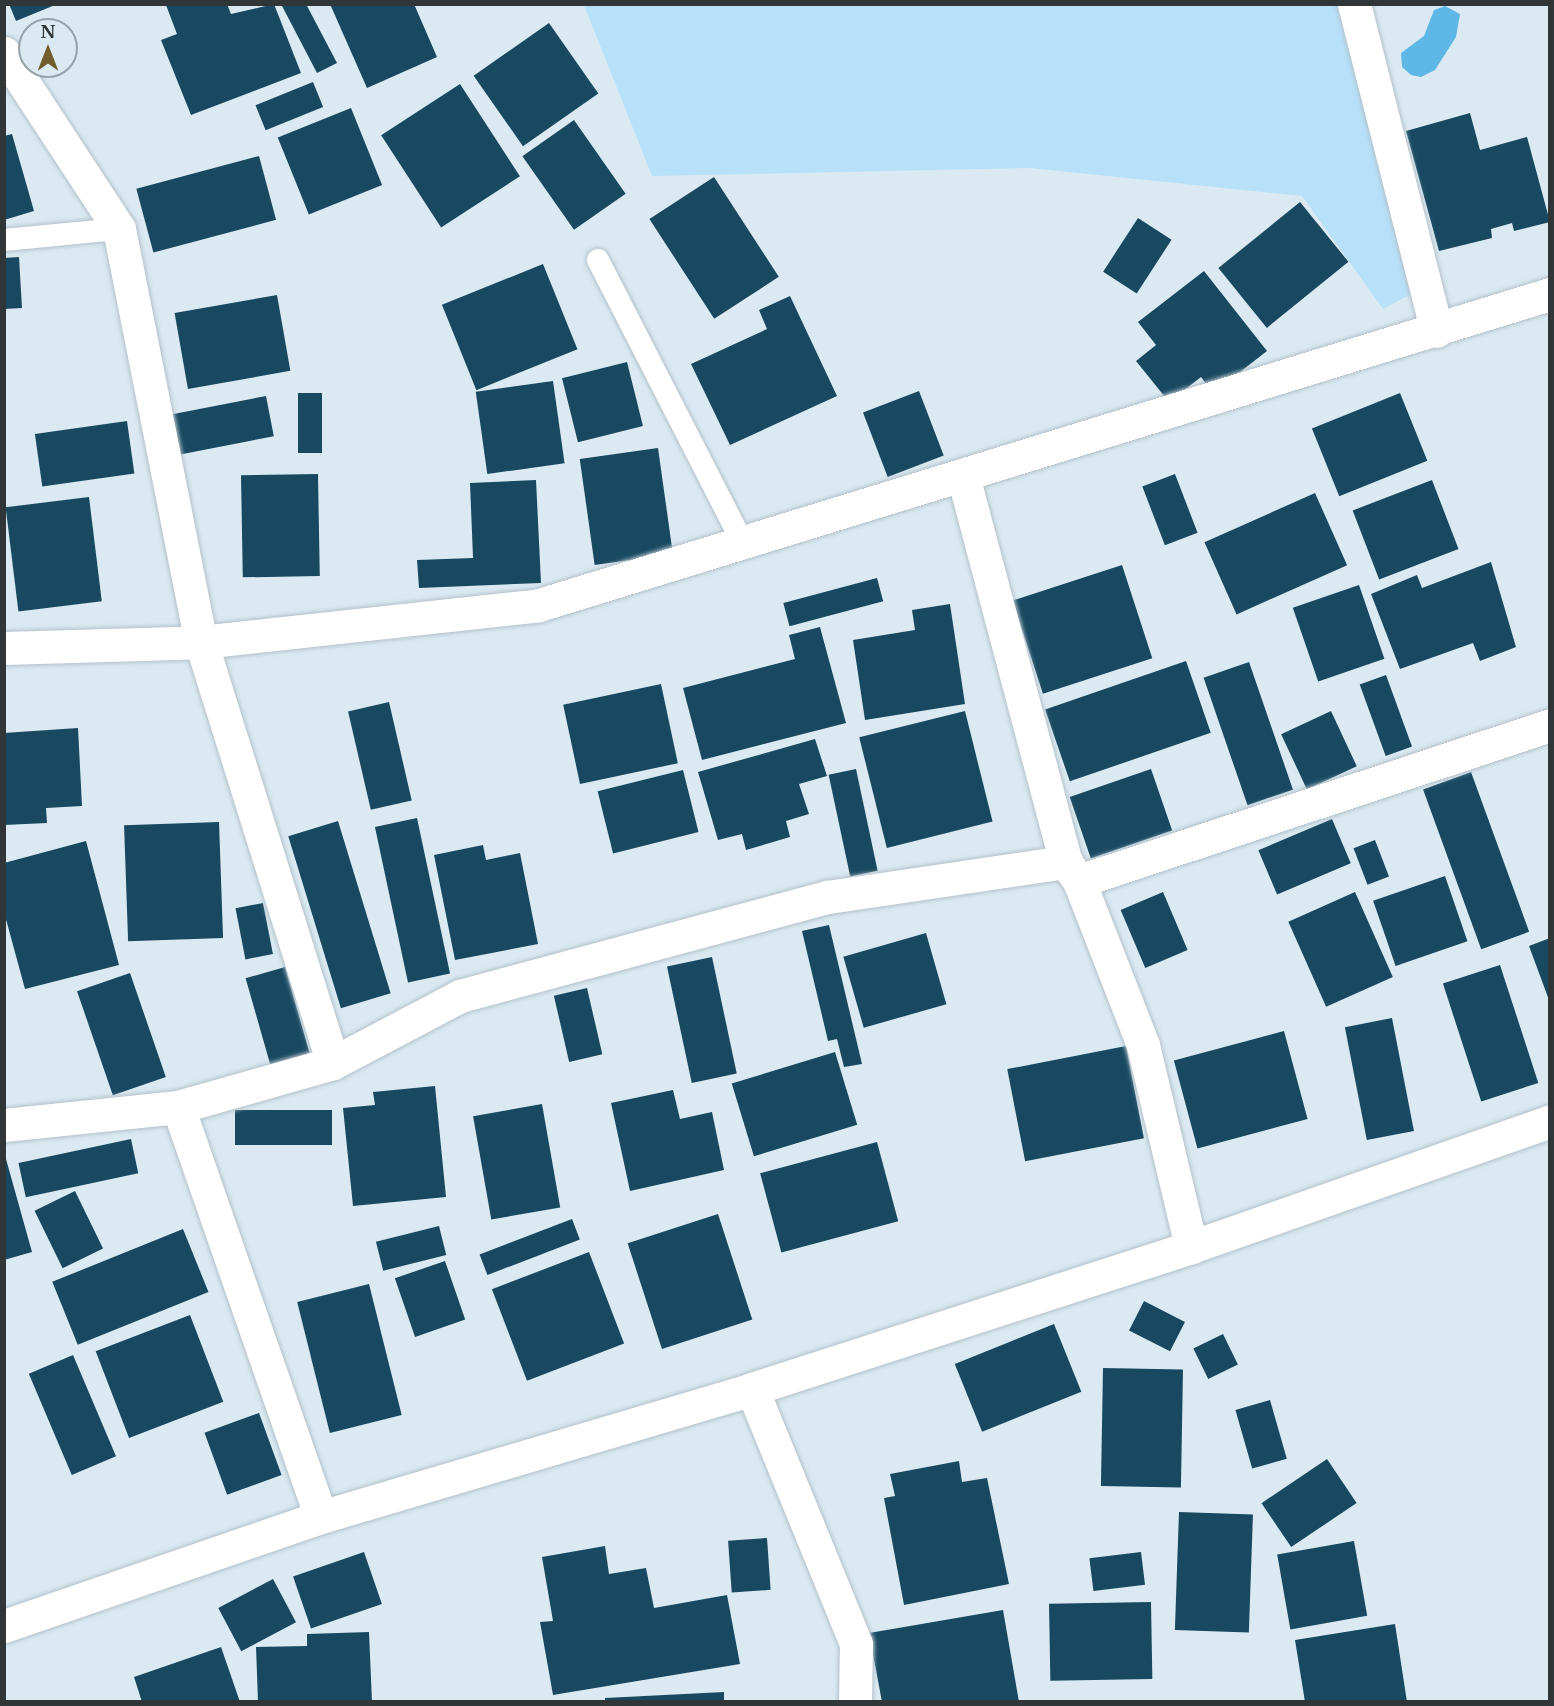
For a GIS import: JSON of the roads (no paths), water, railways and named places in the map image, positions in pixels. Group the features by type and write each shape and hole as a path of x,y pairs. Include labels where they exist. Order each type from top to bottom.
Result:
{"street":[{"path":"1354,4 1437,331"},
{"path":"4,53 119,229 201,642 333,1063"},
{"path":"4,648 201,642 539,605 1437,331 1550,294"},
{"path":"963,476 1072,871 1143,1045 1191,1247"},
{"path":"7,1115 178,1107 333,1063 460,996 828,897 1072,871 1550,725"},
{"path":"178,1107 321,1517"},
{"path":"4,1626 321,1517 752,1389 1191,1247 1550,1121"},
{"path":"752,1389 856,1644 855,1701"}],"lane":[{"path":"4,240 119,229"},
{"path":"598,260 743,543"}],"water":[{"path":"1445,6 1460,14 1456,37 1435,70 1421,77 1411,75 1402,67 1401,53 1424,36 1434,10"}]}
